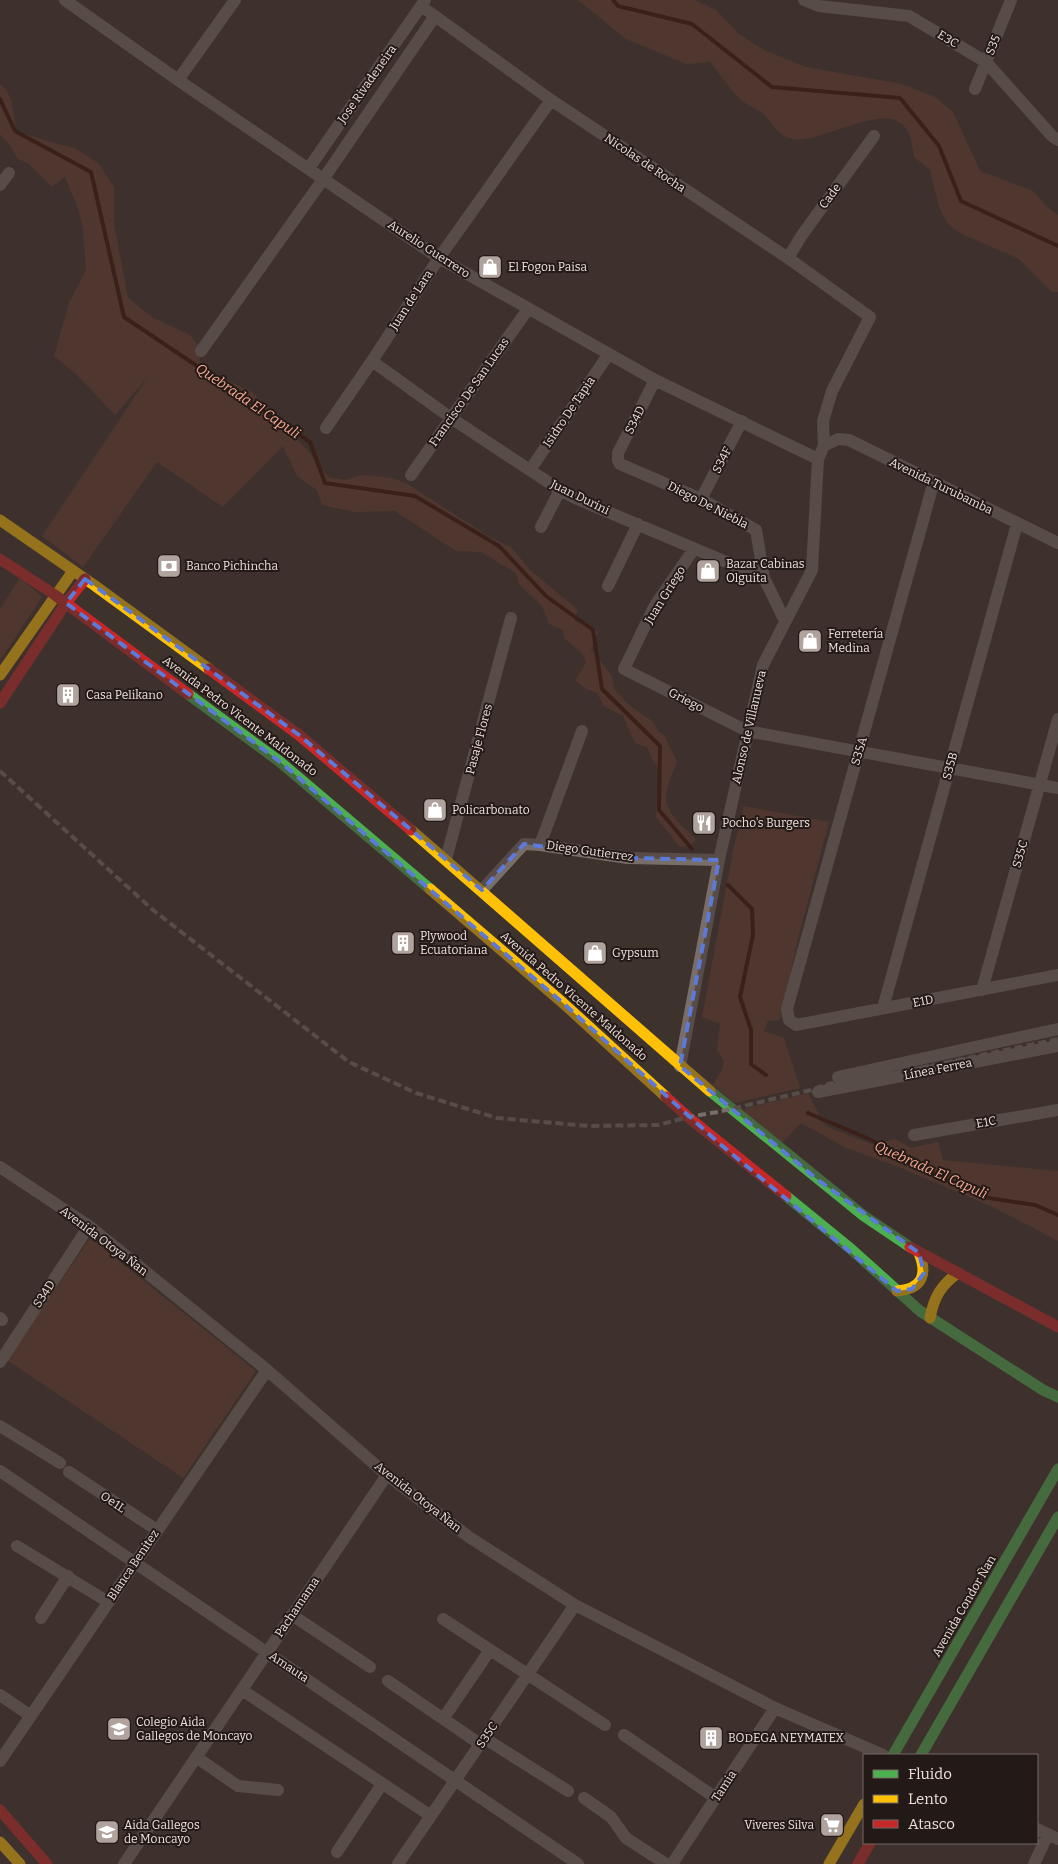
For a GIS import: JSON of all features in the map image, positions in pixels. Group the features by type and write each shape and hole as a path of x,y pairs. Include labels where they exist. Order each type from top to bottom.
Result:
{"main road":[{"name":"Avenida Pedro Vicente Maldonado","path":"0,520 85,579 299,735 482,890 680,1066 864,1216 919,1253 1058,1327"},
{"name":"Avenida Pedro Vicente Maldonado","path":"0,559 55,595 279,761 563,1003 688,1117 851,1249 920,1312 1043,1390 1058,1397"},
{"path":"0,675 73,571"},
{"path":"0,703 66,604 85,579"},
{"path":"897,1291 912,1289 922,1279 924,1267 919,1253"},
{"path":"930,1318 933,1301 938,1290 946,1281 958,1273"},
{"name":"Avenida Condor Ñan","path":"894,1754 1058,1470"},
{"path":"922,1754 1058,1517"},
{"path":"829,1864 863,1806"},
{"path":"0,1810 47,1864"},
{"path":"0,1842 20,1864"},
{"path":"858,1864 869,1844"}],"street":[{"name":"Aurelio Guerrero","path":"64,0 438,258 655,380 818,459"},
{"path":"178,80 234,0"},
{"name":"E3C","path":"804,0 819,6 909,16 986,62 1052,136 1058,140"},
{"name":"S35","path":"975,89 1011,0"},
{"name":"Nicolas de Rocha","path":"423,3 435,16 551,100 788,258 870,317"},
{"name":"Jose Rivadeneira","path":"309,168 423,3"},
{"path":"201,351 324,178 435,16"},
{"name":"Juan de Lara","path":"326,428 372,361 438,258 551,100"},
{"name":"Cade","path":"788,258 802,235 874,136"},
{"path":"0,185 9,172"},
{"name":"Francisco De San Lucas","path":"411,476 528,308"},
{"name":"Alonso de Villanueva","path":"680,1066 719,860 763,665 812,570 818,459 824,446 822,421 832,391 870,317"},
{"name":"Isidro De Tapia","path":"530,470 608,355"},
{"name":"Juan Durini","path":"372,361 451,418 560,490 764,578"},
{"name":"S34D","path":"618,460 618,453 655,380"},
{"name":"S34F","path":"701,499 742,421"},
{"name":"Avenida Turubamba","path":"824,446 838,439 849,440 1058,543"},
{"name":"Diego De Niebla","path":"618,460 620,464 701,499 756,530 764,578"},
{"name":"S35A","path":"789,1020 787,1009 934,481"},
{"path":"541,527 560,490"},
{"path":"608,586 638,524"},
{"name":"S35B","path":"883,1008 1018,524"},
{"name":"Juan Griego","path":"624,669 654,607 694,549"},
{"path":"764,578 785,621"},
{"name":"Pasaje Flores","path":"446,859 511,618"},
{"name":"Griego","path":"624,669 747,731 1058,788"},
{"name":"S35C","path":"982,990 1058,719"},
{"path":"540,845 582,731"},
{"name":"Diego Gutierrez","path":"482,890 524,844 628,858 719,860"},
{"name":"E1D","path":"789,1020 796,1025 1058,975"},
{"name":"Línea Ferrea","path":"838,1077 1058,1029"},
{"name":"Línea Ferrea","path":"818,1092 1058,1046"},
{"name":"E1C","path":"914,1135 1058,1110"},
{"name":"Avenida Otoya Ñan","path":"0,1167 89,1226 267,1370 387,1474 469,1537 575,1605 775,1708 881,1754"},
{"name":"S34D","path":"0,1362 89,1226"},
{"name":"Blanca Benitez","path":"0,1761 267,1370"},
{"name":"Oe1L","path":"0,1426 157,1530"},
{"name":"Amauta","path":"0,1471 578,1864"},
{"name":"Pachamama","path":"124,1864 387,1474"},
{"path":"17,1546 108,1602"},
{"path":"41,1618 68,1576"},
{"name":"S35C","path":"398,1864 575,1605"},
{"path":"292,1615 370,1667"},
{"path":"443,1619 605,1726"},
{"path":"444,1719 490,1650"},
{"path":"388,1681 444,1719 568,1792"},
{"path":"242,1690 431,1816"},
{"path":"0,1695 31,1716"},
{"name":"Tamia","path":"672,1864 775,1708"},
{"path":"624,1735 716,1798"},
{"path":"196,1757 238,1786 278,1790"},
{"path":"337,1852 382,1784"},
{"path":"584,1798 611,1816 626,1838 666,1864"},
{"path":"1034,1864 1048,1834"}],"highlighted area":[{"path":"85,579 94,585 299,735 482,890 524,844 628,858 719,860 680,1066 818,1180 919,1253 924,1273 912,1289 897,1291 720,1144 563,1003 279,761 66,603"}],"shaded area":[{"path":"578,0 695,0 716,10 739,34 764,50 806,67 902,84 935,97 953,112 980,171 1033,191 1046,206 1058,215 1058,292 1052,292 1019,259 960,233 948,224 939,207 930,170 914,157 910,136 903,125 893,119 881,119 866,121 804,139 788,138 779,132 762,112 740,99 710,62 687,64 626,39"},
{"path":"0,84 8,93 16,131 75,148 98,163 114,187 114,224 128,298 152,317 190,335 199,347 200,364 222,378 252,392 308,451 328,477 344,480 363,475 391,478 406,483 486,535 512,548 530,570 578,610 574,620 598,632 591,650 612,676 614,689 629,705 652,721 659,732 664,735 677,762 667,788 666,796 669,810 696,840 689,846 680,847 656,817 661,772 653,761 647,747 635,743 623,716 604,706 597,693 586,689 575,680 586,663 582,653 564,638 563,630 549,624 542,606 519,584 516,573 481,552 456,551 395,511 354,512 322,505 317,490 297,476 283,446 223,507 157,462 83,567 42,536 148,377 115,415 77,375 54,356 69,303 86,270 83,228 77,205 65,177 52,187 28,163 18,159 0,134"},
{"path":"20,578 42,597 0,660 0,609"},
{"path":"744,806 829,822 799,935 780,1020 768,1021 764,1031 784,1038 800,1088 735,1103 713,1085 722,1070 724,1061 717,1050 720,1024 702,1017 733,851"},
{"path":"808,1093 825,1126 873,1145 895,1139 911,1148 938,1142 943,1160 1058,1171 1058,1241 995,1208 904,1169 844,1147 801,1123 782,1143 740,1110"},
{"path":"90,1238 256,1371 183,1478 7,1360"}],"waterway":[{"path":"613,0 618,6 692,24 772,87 900,98 939,146 961,201 1058,246"},
{"name":"Quebrada El Capuli","path":"0,99 15,131 91,172 124,317 310,442 325,483 415,496 499,546 546,596 593,630 602,689 660,746 659,810 692,849"},
{"name":"Quebrada El Capuli","path":"728,885 752,909 753,935 740,997 751,1030 751,1064 766,1075"},
{"name":"Quebrada El Capuli","path":"808,1113 869,1139 945,1179 989,1198 1035,1205 1058,1215"}],"railway":[{"path":"0,771 153,910 349,1062 416,1093 497,1118 589,1126 658,1125 811,1090 828,1084 905,1071 1058,1039"}],"traffic: fast":[{"path":"188,694 279,761 430,889"},
{"path":"710,1091 864,1216 910,1247"},
{"path":"786,1196 851,1249 920,1311 1043,1390 1058,1397"},
{"path":"894,1754 1058,1469"},
{"path":"922,1754 1058,1517"}],"traffic: slow":[{"path":"0,520 94,585 209,669"},
{"path":"0,675 73,571"},
{"path":"411,830 710,1091"},
{"path":"430,889 563,1003 666,1097"},
{"path":"897,1291 912,1287 921,1280 923,1268 919,1253"},
{"path":"930,1318 939,1292 958,1273"},
{"path":"829,1864 863,1806"},
{"path":"0,1842 20,1864"}],"traffic: jam":[{"path":"0,559 55,595 188,694"},
{"path":"0,703 66,603 85,579"},
{"path":"209,669 299,735 411,830"},
{"path":"666,1097 786,1196"},
{"path":"910,1247 1058,1327"},
{"path":"0,1810 47,1864"},
{"path":"858,1864 869,1844"}],"place":[{"name":"El Fogon Paisa","path":"490,267"},
{"name":"Banco Pichincha","path":"169,566"},
{"name":"Bazar Cabinas Olguita","path":"708,571"},
{"name":"Ferretería Medina","path":"810,641"},
{"name":"Casa Pelikano","path":"68,695"},
{"name":"Policarbonato","path":"435,810"},
{"name":"Pocho's Burgers","path":"704,823"},
{"name":"Plywood Ecuatoriana","path":"403,943"},
{"name":"Gypsum","path":"595,953"},
{"name":"Colegio Aida Gallegos de Moncayo","path":"119,1729"},
{"name":"BODEGA NEYMATEX","path":"711,1738"},
{"name":"Viveres Silva","path":"832,1825"},
{"name":"Aida Gallegos de Moncayo","path":"107,1832"}]}
